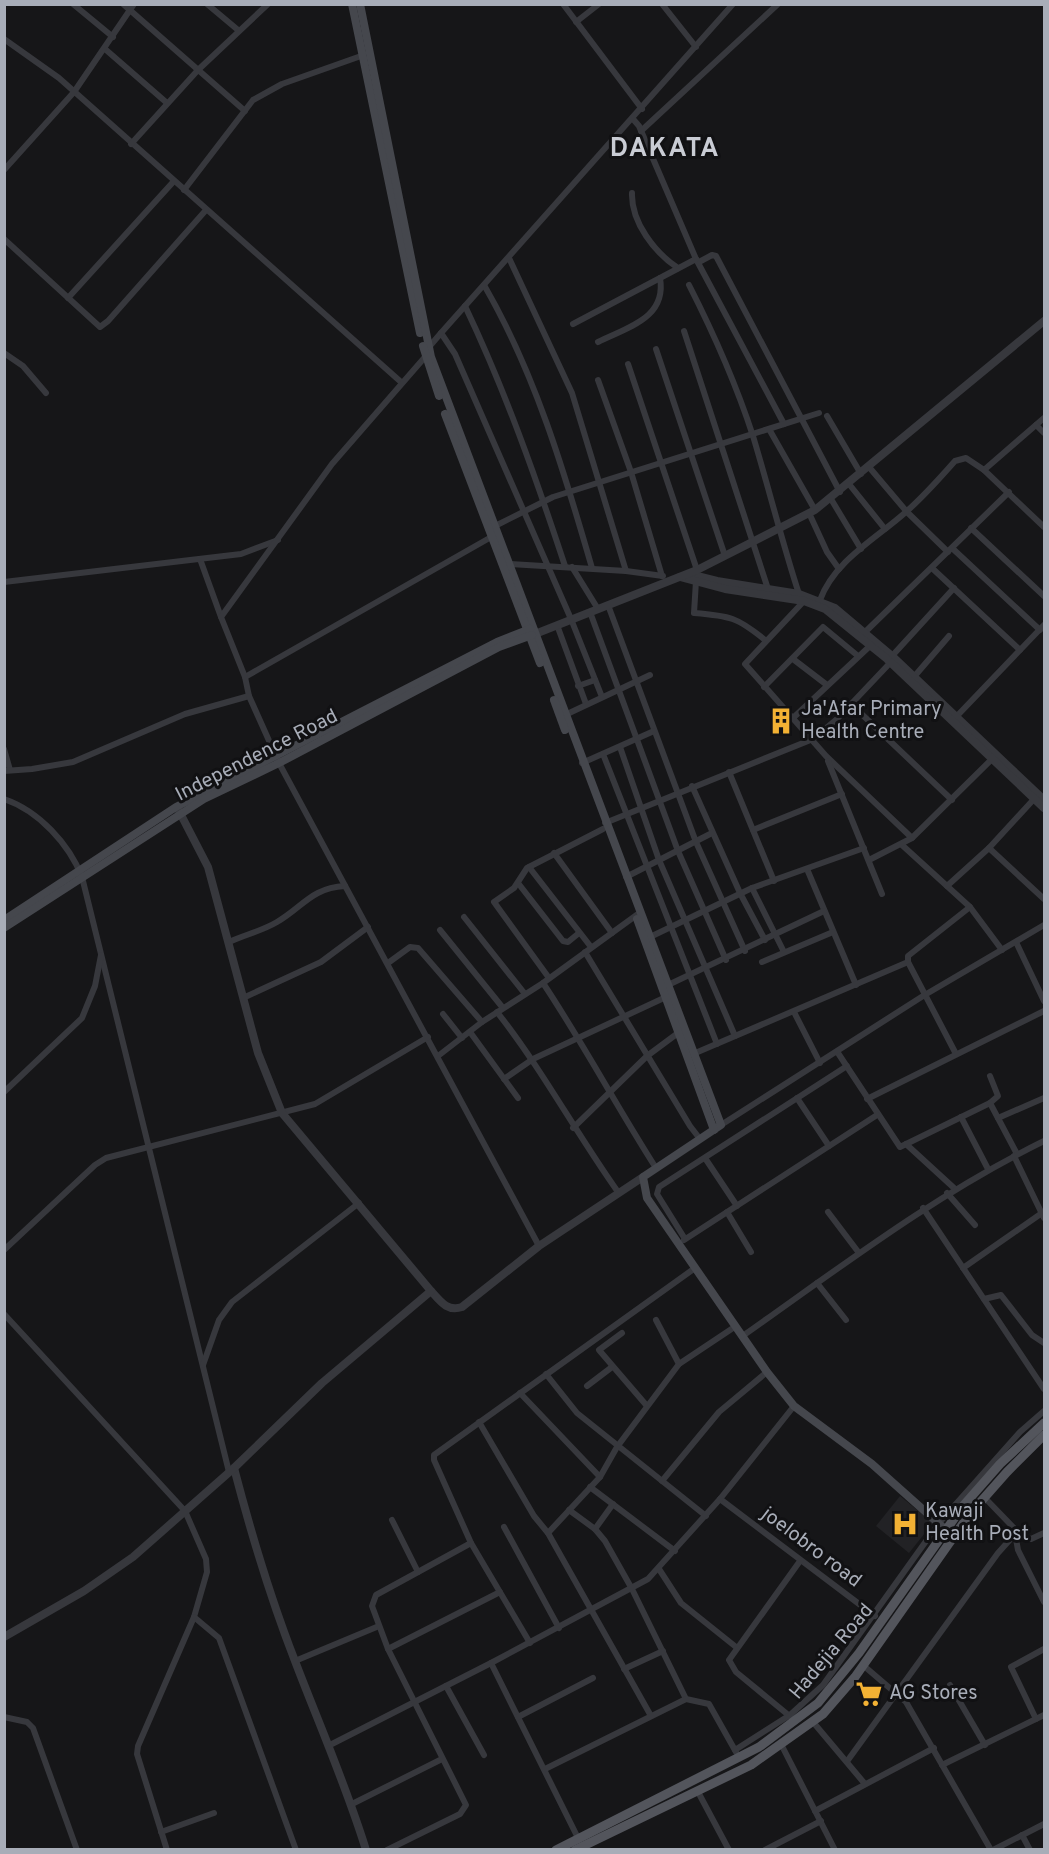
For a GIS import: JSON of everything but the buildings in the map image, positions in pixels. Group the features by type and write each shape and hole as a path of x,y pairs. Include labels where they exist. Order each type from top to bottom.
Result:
{"main road":[{"path":"352,4 361,56 429,347 464,455 493,537 565,715 604,826 626,877 678,1033 718,1127"},
{"path":"360,4 425,357 510,564 531,632 638,914 650,937 718,1127"},
{"name":"Independence Road","path":"4,928 178,810 277,760 497,642 531,632"},
{"name":"Independence Road","path":"4,920 81,874"},
{"path":"718,1127 643,1177 647,1198 682,1242 695,1268 744,1335 767,1372 794,1406 872,1464 956,1535"},
{"name":"Hadejia Road","path":"579,1846 740,1754 793,1719 829,1691 882,1622 943,1526 1000,1464 1044,1423"},
{"name":"Hadejia Road","path":"556,1850 579,1846 751,1765 813,1722 831,1705 864,1666 984,1497 1044,1435"},
{"path":"740,1754 751,1765"}],"street":[{"path":"73,4 113,37"},
{"path":"123,4 132,7 245,111"},
{"path":"207,4 238,30"},
{"path":"131,144 198,70 268,4"},
{"path":"563,4 642,109"},
{"path":"576,22 599,4"},
{"path":"662,4 696,47"},
{"path":"221,617 332,464 425,357 429,347 733,4"},
{"path":"641,131 778,4"},
{"path":"4,170 74,92 132,7"},
{"path":"4,39 59,78 401,382"},
{"path":"105,49 167,103"},
{"path":"184,190 260,95 282,84 361,56"},
{"path":"633,119 641,131 698,260 784,424"},
{"path":"68,298 174,181"},
{"path":"632,194 632,208 635,216 659,254 678,268"},
{"path":"4,239 97,326 104,326 206,210"},
{"path":"573,324 678,268 712,255 716,256 840,492"},
{"path":"509,258 572,393 626,571"},
{"path":"598,342 644,318 658,307 662,295 660,278"},
{"path":"484,285 506,323 538,400 570,492 592,568"},
{"path":"689,285 717,341 752,434 781,528 790,569 802,597"},
{"path":"465,306 484,347 569,567 594,610 637,740 678,851 726,960"},
{"path":"685,576 812,512 831,499 1044,321"},
{"path":"684,331 722,444 751,543 768,589"},
{"path":"441,333 455,354 525,512 602,697"},
{"path":"656,350 725,556"},
{"path":"4,353 23,366 46,393"},
{"path":"628,364 697,570"},
{"path":"598,381 631,472 664,579"},
{"path":"495,526 570,492 819,413"},
{"path":"827,416 861,474"},
{"path":"984,470 1044,418"},
{"path":"1036,425 1044,432"},
{"path":"769,429 812,512 827,552 839,569"},
{"path":"820,600 825,586 839,569 907,512 956,460 966,459 984,470 1044,527"},
{"path":"869,467 907,512 1042,627 956,717"},
{"path":"849,484 885,529"},
{"path":"863,634 933,569 1009,492"},
{"path":"831,499 861,549"},
{"path":"971,528 1044,596"},
{"path":"245,677 493,537"},
{"path":"4,582 241,554 279,540"},
{"path":"200,560 245,677 249,696 277,760 539,1246"},
{"path":"510,564 626,571 664,579"},
{"path":"933,569 1020,650"},
{"path":"685,576 725,589 820,600 835,608 956,717 1044,808"},
{"path":"531,632 557,625 608,605 664,579 685,576 768,589 802,597 863,634 871,645 891,659 992,759 1044,800"},
{"path":"696,581 694,613 715,614 740,620 765,640"},
{"path":"549,978 495,906 496,900 518,883 529,867 626,814 692,786 747,768 813,739 829,727 851,704 954,588"},
{"path":"802,597 745,664 826,756 912,838"},
{"path":"608,605 676,793 721,902 745,951"},
{"path":"557,625 586,704"},
{"path":"764,687 823,627 858,657"},
{"path":"913,678 949,636"},
{"path":"793,718 871,645"},
{"path":"793,659 827,685"},
{"path":"565,715 650,675"},
{"path":"578,686 595,680"},
{"path":"4,748 7,770 73,762 185,714 249,696"},
{"path":"851,704 952,800"},
{"path":"582,763 654,731"},
{"path":"620,747 643,807 659,860 735,1036"},
{"path":"603,754 717,1044"},
{"path":"826,756 882,894"},
{"path":"869,860 912,838 992,759"},
{"path":"729,772 774,881"},
{"path":"692,786 740,893 765,940"},
{"path":"753,830 842,794"},
{"path":"4,799 19,804 50,829 81,874 202,1366 231,1470 257,1554 295,1660 352,1804 366,1850"},
{"path":"947,886 989,848 1034,799"},
{"path":"178,810 208,867 258,1053 282,1113 430,1291 448,1308 454,1310 462,1307 539,1246 643,1177"},
{"path":"626,877 712,833"},
{"path":"902,845 970,907 1002,950"},
{"path":"650,937 752,888 864,848"},
{"path":"989,848 1044,899"},
{"path":"554,853 612,933"},
{"path":"529,867 591,947"},
{"path":"807,869 856,985"},
{"path":"518,883 563,941 568,942 579,933"},
{"path":"229,942 277,922 308,897 331,887 345,886"},
{"path":"752,888 784,952"},
{"path":"956,1054 923,996 908,962 912,951 970,907"},
{"path":"668,985 745,951 824,911"},
{"path":"438,1056 482,1022 543,983 638,914"},
{"path":"464,917 525,994"},
{"path":"718,1127 838,1053 923,996 1044,925"},
{"path":"243,998 321,962 368,927"},
{"path":"440,930 503,1008"},
{"path":"762,962 833,932"},
{"path":"1016,942 1044,1001"},
{"path":"388,963 410,947 418,948 482,1022"},
{"path":"4,1092 82,1018 95,986 101,952"},
{"path":"585,952 700,1139"},
{"path":"693,1054 908,962"},
{"path":"543,983 580,1038 610,1094 656,1168"},
{"path":"504,1079 533,1059 666,997"},
{"path":"867,1099 1044,1011"},
{"path":"497,1012 533,1059 573,1128 618,1192"},
{"path":"794,1012 820,1063"},
{"path":"443,1014 462,1038"},
{"path":"470,1032 518,1098"},
{"path":"573,1128 647,1056 678,1033"},
{"path":"4,1250 95,1165 120,1152 300,1109 330,1096 428,1037"},
{"path":"838,1053 897,1146 906,1144 990,1103 998,1096 998,1091 990,1076"},
{"path":"847,1066 657,1191 682,1242 877,1115"},
{"path":"797,1098 829,1146"},
{"path":"998,1118 1044,1098"},
{"path":"963,1268 1043,1215 990,1103"},
{"path":"962,1117 988,1168"},
{"path":"744,1335 923,1208 988,1168 1044,1141"},
{"path":"906,1144 954,1188"},
{"path":"705,1158 737,1206"},
{"path":"947,1193 975,1226"},
{"path":"202,1366 219,1320 238,1295 359,1203"},
{"path":"923,1208 1044,1389"},
{"path":"727,1212 752,1252"},
{"path":"828,1212 858,1253"},
{"path":"530,1643 471,1543 434,1460 436,1451 695,1268"},
{"path":"817,1283 846,1320"},
{"path":"4,1637 111,1574 231,1470 322,1383 430,1291"},
{"path":"984,1299 1001,1295 1041,1341 1044,1335"},
{"path":"4,1314 185,1511 206,1559 207,1572 194,1617 138,1746 139,1763 167,1850"},
{"path":"656,1320 679,1364"},
{"path":"548,1533 600,1477 617,1447 679,1364 736,1326"},
{"path":"622,1333 599,1350 647,1406"},
{"path":"587,1386 612,1367"},
{"path":"662,1481 719,1412 767,1372"},
{"path":"546,1374 577,1413 706,1516"},
{"path":"520,1393 600,1477"},
{"path":"330,1745 591,1611 632,1588 659,1569 706,1516 794,1406"},
{"path":"800,1561 736,1647 729,1660 731,1666 793,1719 823,1685 943,1526 1020,1432 1044,1411"},
{"path":"478,1422 534,1516 548,1533 651,1716"},
{"path":"590,1487 675,1551"},
{"path":"984,1497 1010,1522 1016,1533 1018,1550 1044,1602"},
{"name":"joelobro road","path":"720,1499 882,1622"},
{"path":"595,1529 613,1504"},
{"path":"569,1510 595,1529 605,1542 632,1588 686,1698"},
{"path":"392,1520 418,1572"},
{"path":"504,1527 559,1628"},
{"path":"1016,1533 1031,1539 1044,1533"},
{"path":"848,1760 998,1553 1016,1533"},
{"path":"387,1850 465,1810 466,1805 388,1649 372,1600 376,1595 471,1543"},
{"path":"659,1569 681,1603 736,1647"},
{"path":"388,1649 500,1592"},
{"path":"194,1617 219,1638 296,1850"},
{"path":"295,1660 379,1626"},
{"path":"1036,1719 1011,1666 1044,1649"},
{"path":"624,1669 663,1651"},
{"path":"491,1663 545,1769 579,1846"},
{"path":"864,1666 898,1692 916,1717 992,1850 1044,1824"},
{"path":"518,1717 593,1678"},
{"path":"950,1685 985,1745"},
{"path":"446,1686 484,1755"},
{"path":"545,1769 686,1698 709,1704 740,1754"},
{"path":"942,1765 1044,1715"},
{"path":"4,1717 27,1722 33,1728 76,1850"},
{"path":"813,1722 848,1760 865,1784"},
{"path":"781,1744 835,1850"},
{"path":"815,1811 934,1748"},
{"path":"352,1804 442,1759"},
{"path":"698,1790 729,1850"},
{"path":"161,1832 214,1813"},
{"path":"765,1850 821,1821"},
{"path":"1022,1835 1030,1850"}],"shaded area":[{"name":"Kawaji Health Post","path":"900,1496 933,1523 909,1553 876,1526"}],"place":[{"name":"Ja'Afar Primary Health Centre","path":"781,721"},
{"name":"Kawaji Health Post","path":"905,1524"},
{"name":"AG Stores","path":"869,1694"}],"district":[{"name":"DAKATA","path":"665,149"}]}
